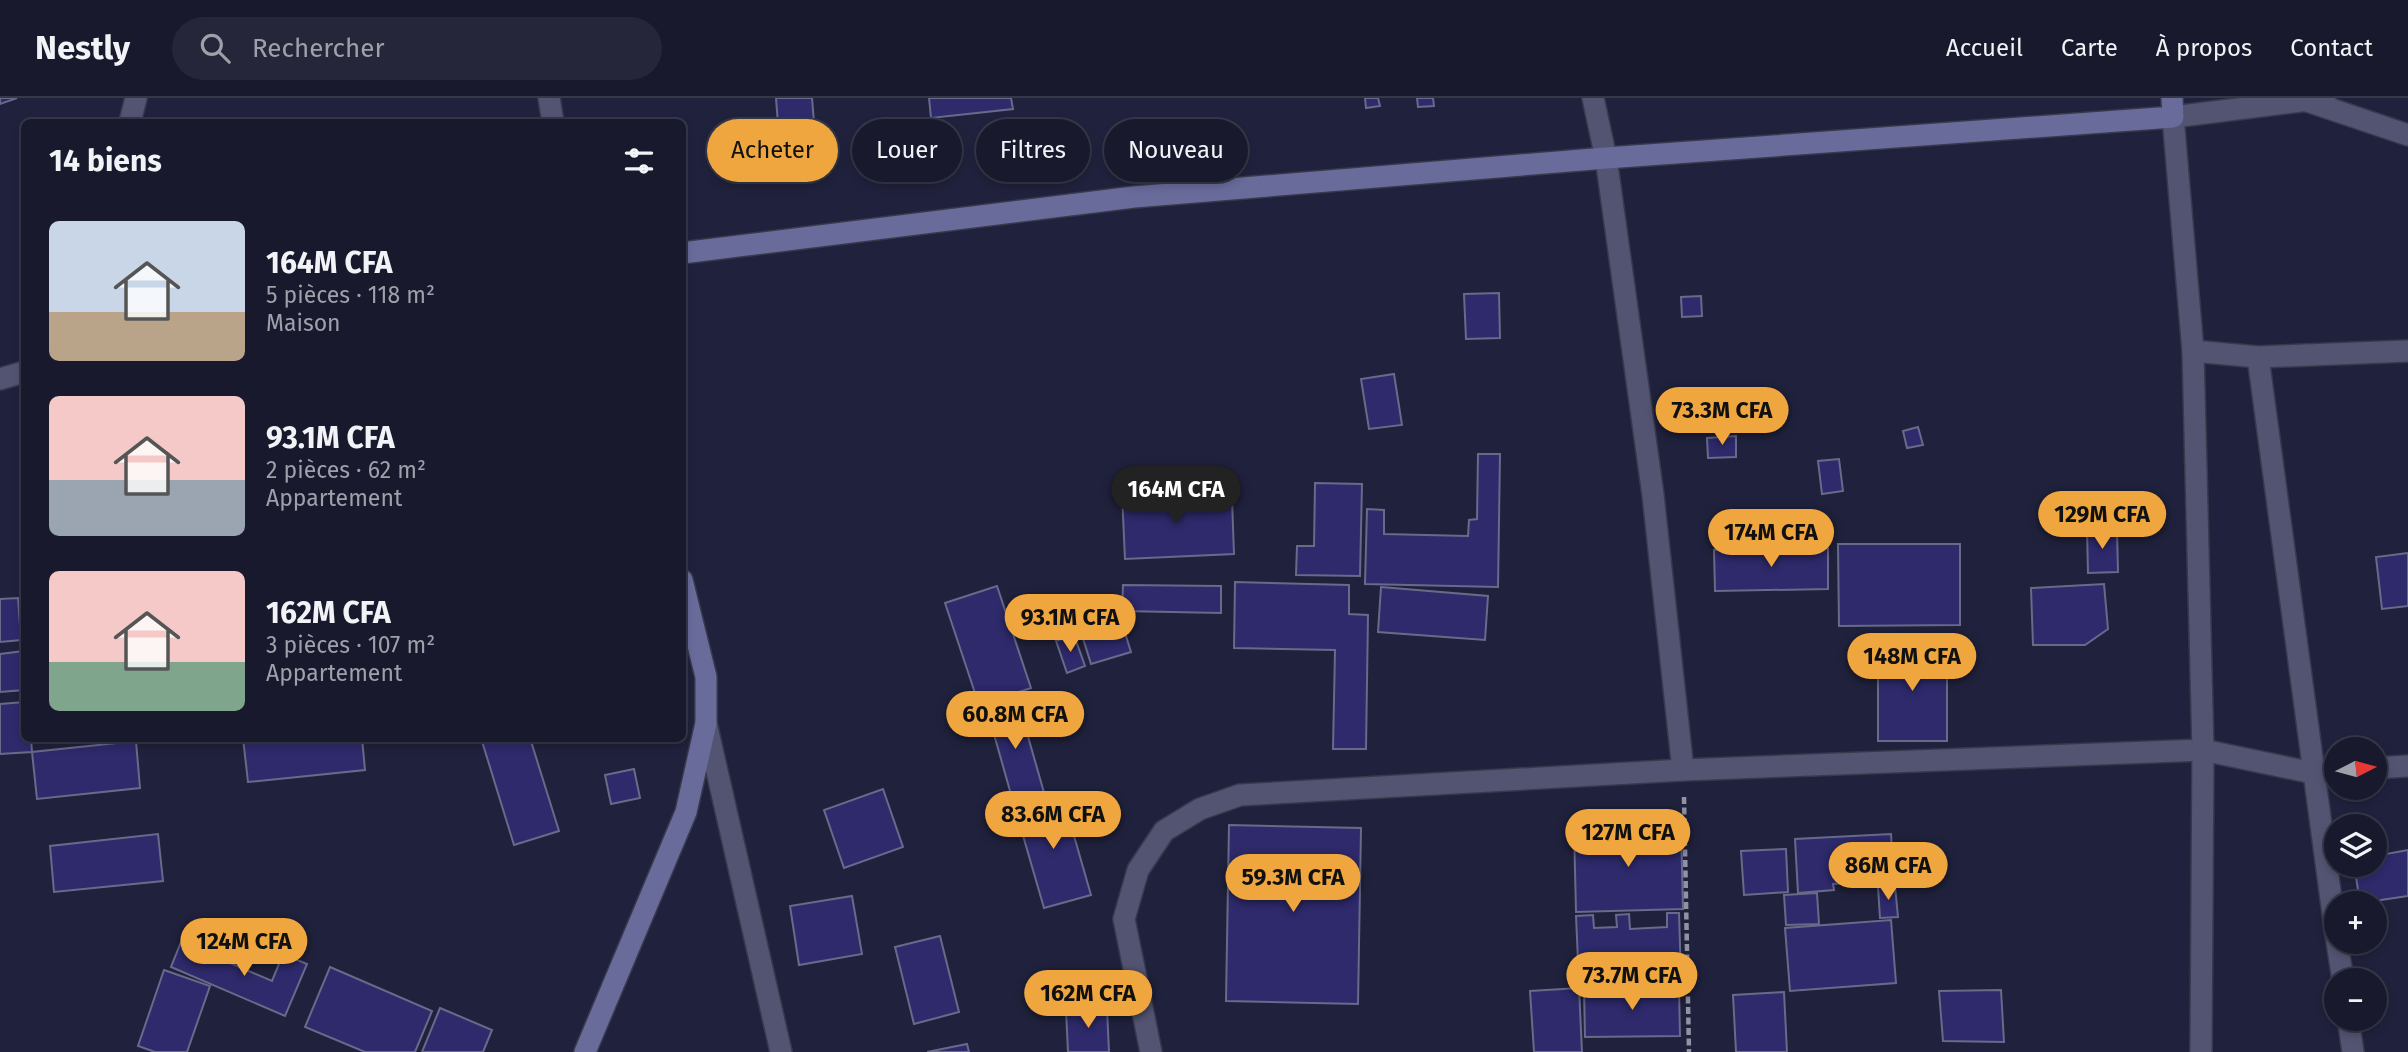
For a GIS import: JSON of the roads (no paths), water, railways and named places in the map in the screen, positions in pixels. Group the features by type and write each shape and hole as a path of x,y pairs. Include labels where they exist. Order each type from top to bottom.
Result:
{"street":[{"path":"131,119 136,98"},
{"path":"549,98 552,119"},
{"path":"1593,98 1606,158 1653,495 1684,770"},
{"path":"686,253 1133,197 2172,107 2316,99 2408,135"},
{"path":"2172,107 2193,351 2203,750 2201,1052"},
{"path":"2193,351 2258,357 2408,351"},
{"path":"2258,357 2330,891"},
{"path":"0,379 21,373"},
{"path":"585,1052 686,812 706,723 706,677 686,596"},
{"path":"706,723 781,1052"},
{"path":"1151,1052 1124,919 1138,870 1164,831 1200,809 1240,794 1684,770 2203,750 2313,773 2324,772"},
{"path":"2387,767 2408,766"},
{"path":"2350,1031 2353,1052"}]}
